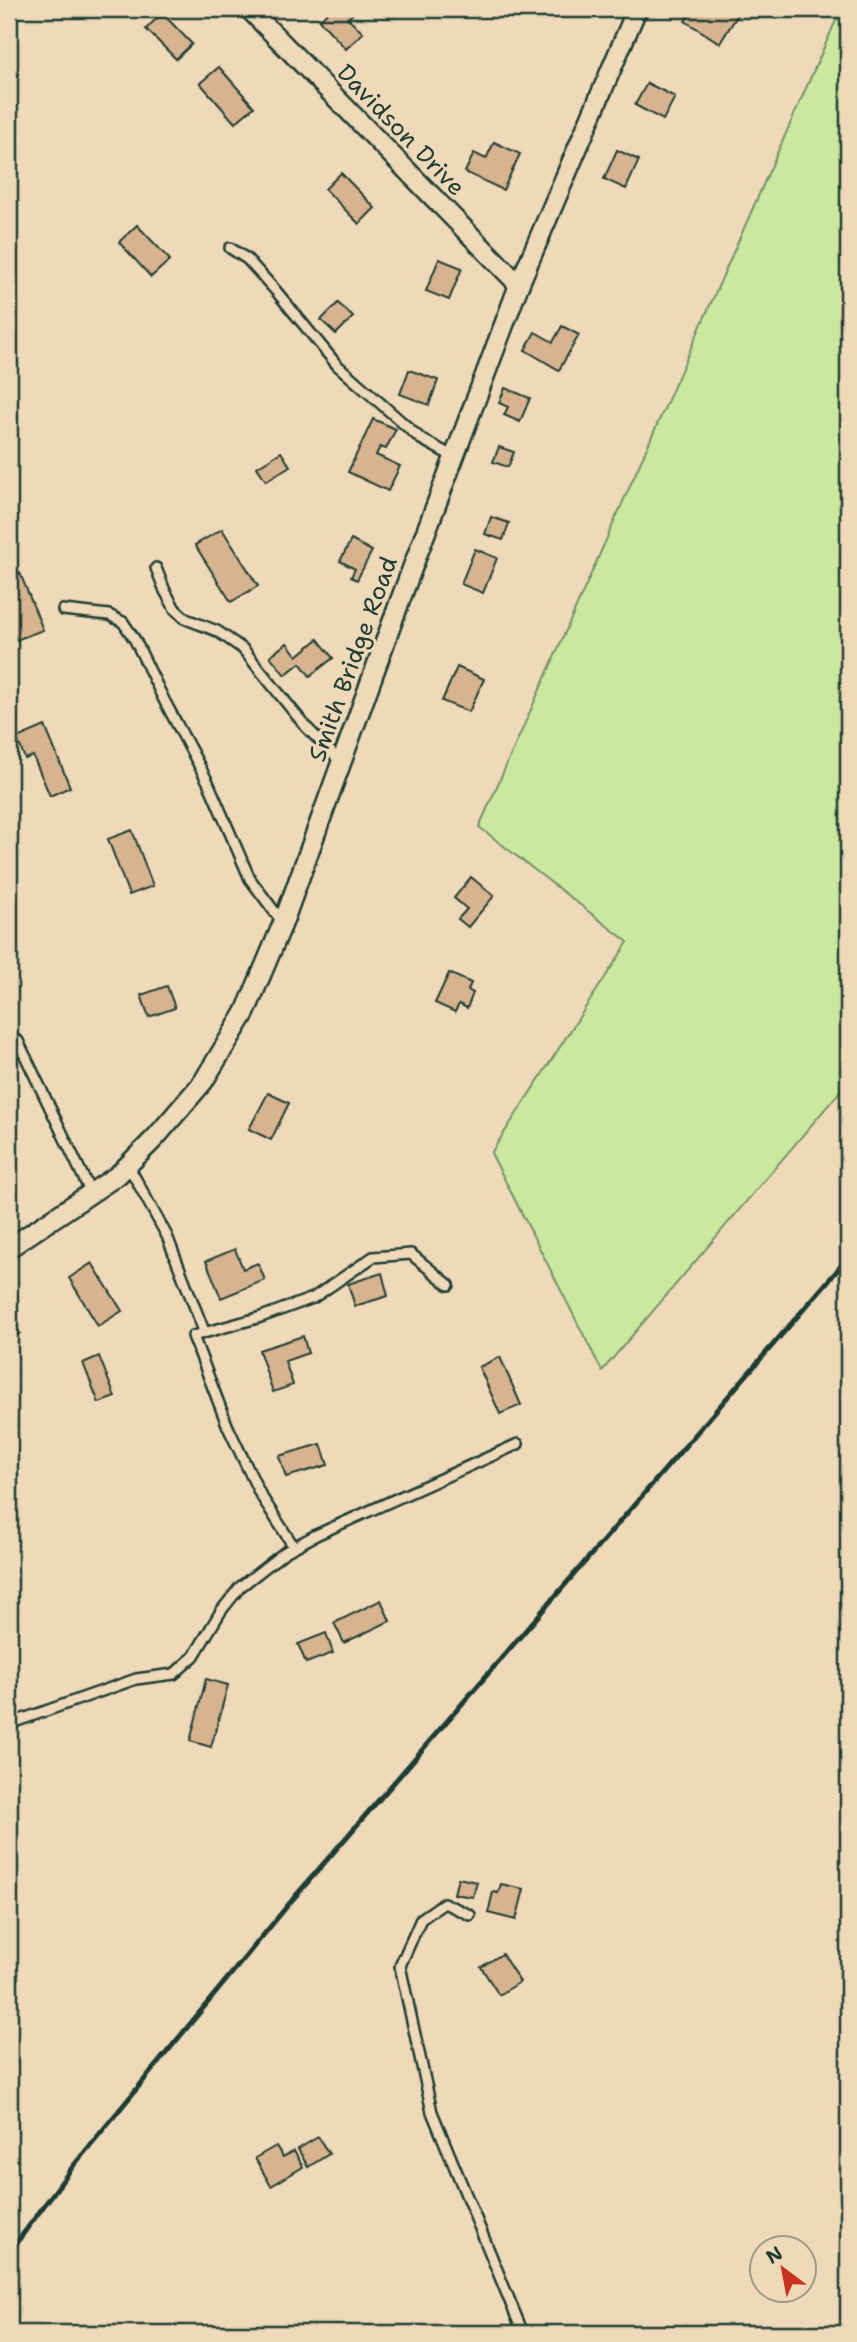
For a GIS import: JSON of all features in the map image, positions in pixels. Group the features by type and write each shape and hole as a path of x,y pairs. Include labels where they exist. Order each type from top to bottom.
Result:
{"street":[{"name":"Davidson Drive","path":"249,9 519,285"},
{"name":"Smith Bridge Road","path":"9,1248 118,1175 203,1082 245,1013 283,923 519,285 637,9"}],"lane":[{"path":"230,248 247,259 337,365 421,439 454,457"},
{"path":"156,568 175,609 187,619 217,631 243,649 306,727 341,762"},
{"path":"63,610 109,615 123,622 135,640 208,782 250,879 283,923"},
{"path":"18,1041 91,1193"},
{"path":"128,1165 167,1236 204,1331"},
{"path":"294,1547 260,1494 228,1427 193,1336 261,1317 313,1298 373,1256 411,1254 449,1284"},
{"path":"9,1724 136,1679 174,1674 194,1656 221,1611 240,1587 294,1547 518,1444"},
{"path":"470,1915 443,1903 421,1919 400,1966 432,2112 523,2333"}],"green space":[{"path":"841,9 848,9 848,1082 602,1371 491,1153 628,942 479,827"}],"building":[{"path":"331,9 352,9 355,12 348,18 363,33 346,49 319,20"},
{"path":"692,9 740,11 720,43 685,21"},
{"path":"162,13 192,44 176,59 146,29"},
{"path":"219,67 254,107 235,123 200,83"},
{"path":"647,83 675,97 663,120 635,105"},
{"path":"494,142 520,154 503,190 465,172 474,153 486,159"},
{"path":"617,150 639,160 626,189 604,179"},
{"path":"341,173 375,208 359,224 325,189"},
{"path":"137,225 170,260 151,277 119,242"},
{"path":"439,259 462,268 449,300 426,291"},
{"path":"338,303 353,317 336,334 321,320"},
{"path":"562,326 579,335 559,370 525,350 535,332 553,342"},
{"path":"409,370 438,380 429,405 400,394"},
{"path":"505,388 530,398 520,422 504,415 508,407 499,403"},
{"path":"373,419 396,429 386,449 380,447 376,455 400,466 388,491 348,472"},
{"path":"499,447 514,452 508,467 493,462"},
{"path":"281,452 290,466 266,481 257,467"},
{"path":"491,517 509,523 503,540 485,534"},
{"path":"222,529 258,586 231,602 195,545"},
{"path":"351,540 372,551 357,580 351,577 355,569 340,561"},
{"path":"475,549 497,558 483,593 461,584"},
{"path":"20,573 43,630 16,640 9,621 9,578"},
{"path":"318,639 333,658 310,676 300,663 285,675 270,656 287,643 297,656"},
{"path":"457,667 484,679 469,712 442,701"},
{"path":"45,726 70,787 50,796 33,756 25,759 17,738"},
{"path":"132,830 153,886 129,895 108,839"},
{"path":"471,877 494,896 468,927 458,919 467,909 454,898"},
{"path":"449,973 471,983 468,990 473,993 467,1008 459,1004 455,1012 435,1003"},
{"path":"167,986 175,1008 149,1017 141,995"},
{"path":"268,1093 289,1103 271,1140 249,1129"},
{"path":"235,1249 243,1269 258,1263 265,1280 221,1298 206,1261"},
{"path":"92,1263 122,1311 98,1326 69,1278"},
{"path":"382,1273 388,1296 355,1306 348,1284"},
{"path":"9,1315 20,1333 9,1340"},
{"path":"303,1336 308,1353 285,1361 293,1385 273,1392 259,1350"},
{"path":"99,1356 115,1397 99,1403 83,1363"},
{"path":"500,1357 521,1405 500,1414 479,1367"},
{"path":"321,1444 328,1465 286,1477 279,1456"},
{"path":"381,1600 390,1621 344,1643 334,1623"},
{"path":"326,1633 333,1653 306,1663 298,1644"},
{"path":"206,1679 228,1685 211,1747 190,1741"},
{"path":"458,1878 477,1882 473,1897 454,1894"},
{"path":"501,1884 524,1889 516,1920 488,1913 493,1892 498,1893"},
{"path":"502,1954 520,1982 499,1995 481,1967"},
{"path":"318,2137 329,2154 308,2167 298,2149"},
{"path":"276,2146 283,2157 294,2151 303,2167 271,2186 255,2158"},
{"path":"806,2326 807,2333 772,2333"}],"railway":[{"path":"9,2253 74,2165 293,1899 848,1258"}]}
